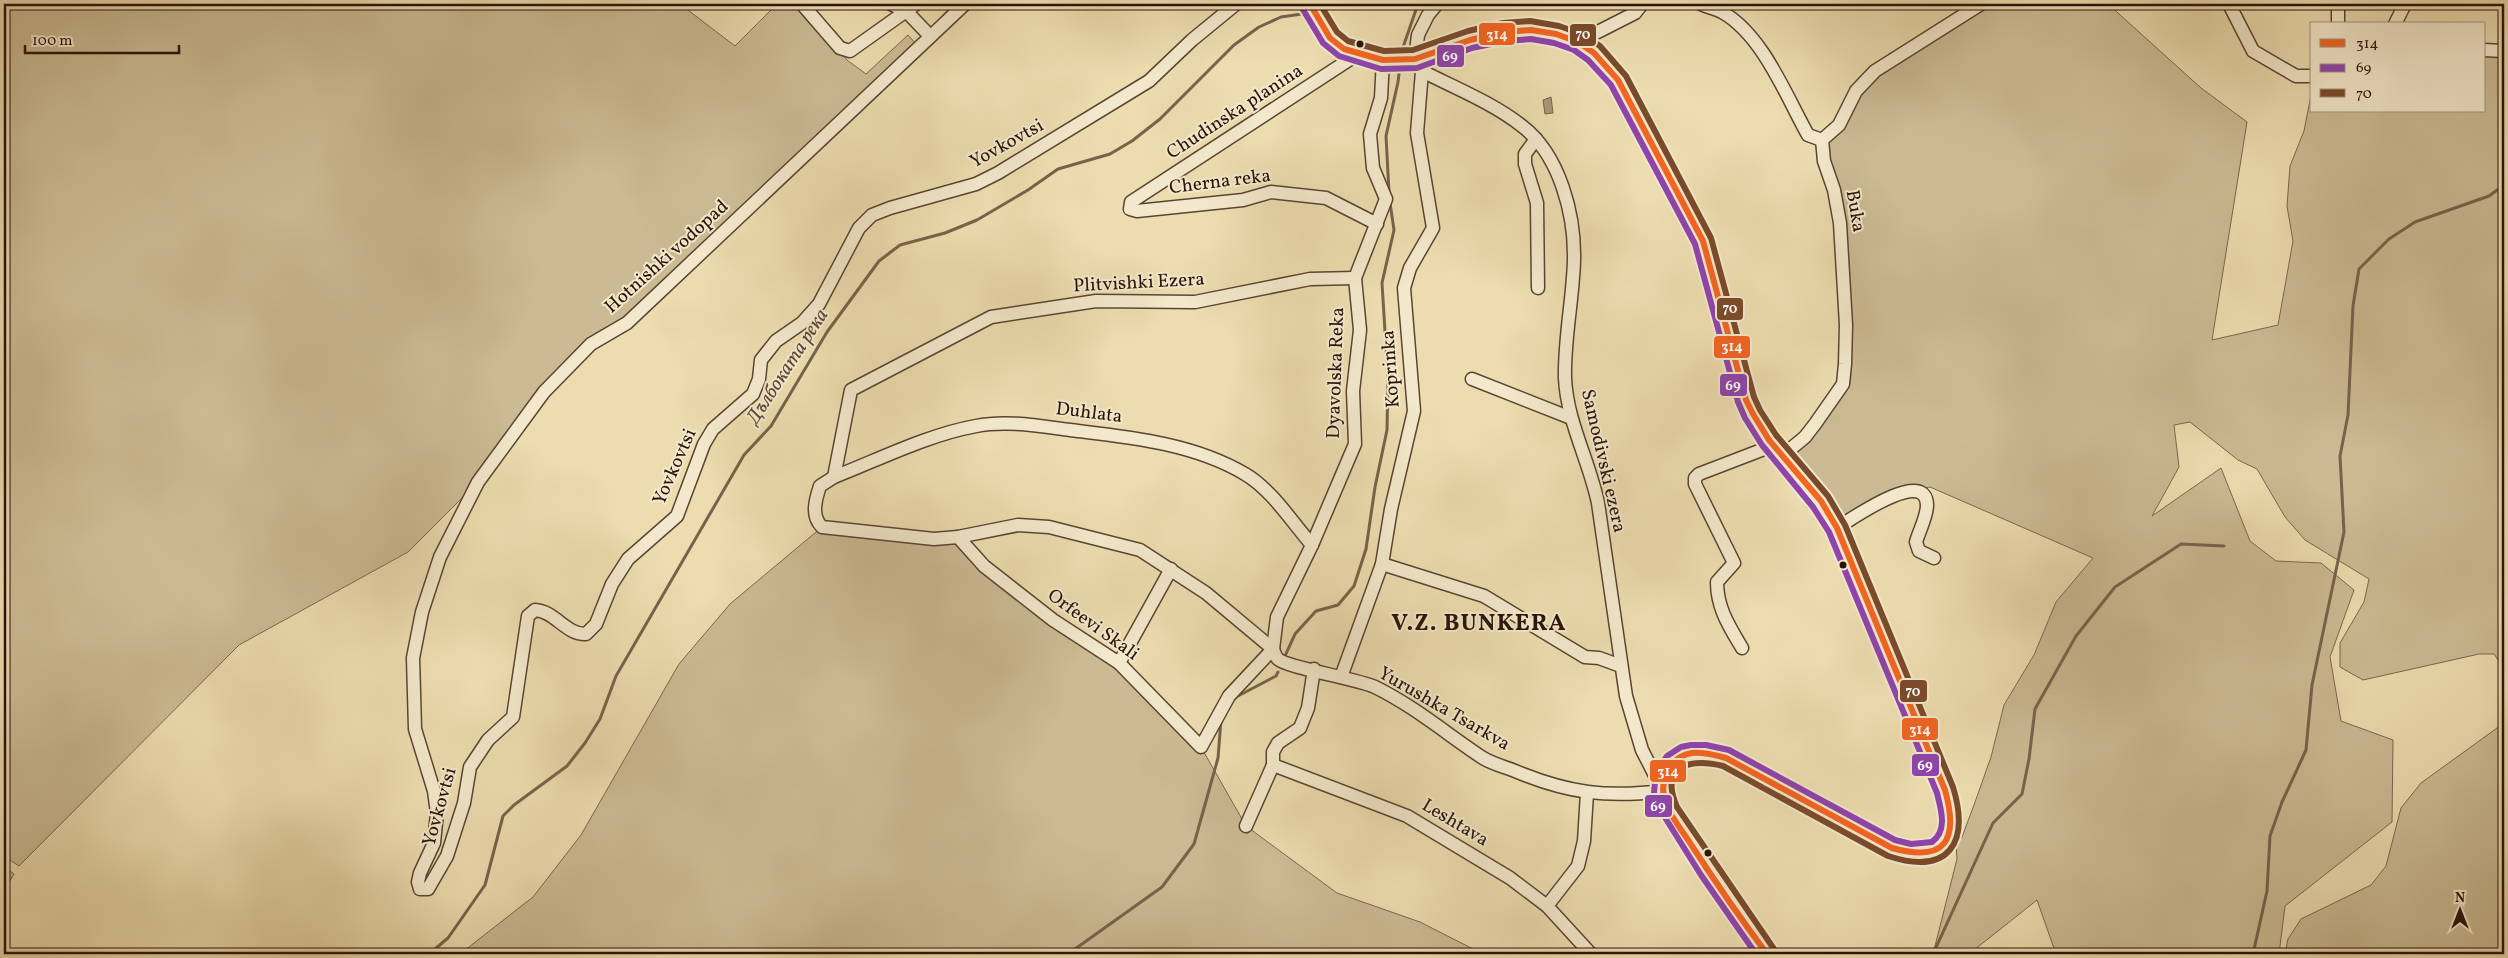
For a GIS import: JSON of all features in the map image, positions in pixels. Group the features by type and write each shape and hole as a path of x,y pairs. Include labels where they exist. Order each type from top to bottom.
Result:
{"street":[{"path":"802,4 840,48 850,51 912,8"},
{"path":"891,4 912,8 930,36"},
{"name":"Hotnishki vodopad","path":"420,889 418,882 420,873 434,843 437,813 434,791 415,729 413,658 422,612 440,557 478,482 544,392 591,344 628,323 965,4"},
{"name":"Yovkovtsi","path":"420,889 428,889 447,856 464,803 470,767 488,740 513,717 528,616 535,610 544,610 577,635 586,634 596,624 612,584 628,559 677,516 704,444 713,429 753,394 759,379 761,360 776,341 802,323 819,304 828,291 859,228 872,216 890,208 976,184 998,173 1149,81 1192,40 1236,4"},
{"path":"1310,4 1330,38 1344,49 1383,60 1419,65 1470,40 1504,32 1531,30 1556,34 1578,42 1594,53 1618,80 1693,220 1711,267 1746,400 1760,430 1819,499 1837,528 1945,790 1953,816 1951,830 1947,838 1933,852 1924,855 1909,855 1892,848 1726,758 1711,754 1686,754 1677,760 1664,777 1663,791 1670,812 1711,876 1767,954"},
{"name":"Koprinka","path":"1341,677 1382,564 1391,509 1414,411 1404,288 1410,268 1433,228 1417,133 1418,35 1428,15 1438,4"},
{"path":"1578,42 1635,13 1642,4"},
{"path":"1701,4 1722,12 1740,26 1759,47 1808,135 1822,140 1839,126 1856,91 1876,71 1981,4"},
{"path":"2229,4 2253,51 2296,76 2310,76"},
{"path":"2338,4 2338,22"},
{"path":"2396,22 2405,4"},
{"path":"2486,50 2504,52"},
{"name":"Chudinska planina","path":"1132,202 1358,54"},
{"name":"Dyavolska Reka","path":"1273,649 1277,617 1312,545 1355,444 1353,391 1360,330 1356,278 1386,199 1373,168 1370,134 1381,98 1383,60"},
{"name":"Samodivski ezera","path":"1419,65 1522,125 1536,139 1554,168 1568,204 1572,225 1574,260 1565,377 1571,418 1598,503 1626,696 1642,750 1663,791"},
{"path":"1536,139 1525,154 1525,164 1537,203 1538,288"},
{"name":"Buka","path":"1742,648 1720,610 1717,597 1717,582 1734,563 1695,484 1694,478 1699,474 1777,451 1805,437 1842,384 1845,364 1846,325 1840,223 1834,190 1824,161 1822,140"},
{"name":"Cherna reka","path":"1132,202 1130,209 1137,211 1243,200 1271,192 1326,198 1377,224"},
{"name":"Plitvishki Ezera","path":"834,477 851,390 991,317 1096,302 1195,302 1310,279 1356,278"},
{"path":"1472,379 1571,418"},
{"name":"Duhlata","path":"834,477 953,431 978,425 1015,424 1140,439 1199,454 1245,474 1266,492 1312,545"},
{"name":"Yurushka Tsarkva","path":"834,477 820,486 816,496 814,514 822,527 934,539 958,537 1018,525 1049,527 1140,550 1206,593 1273,649 1278,659 1288,666 1314,669 1375,687 1438,726 1486,759 1542,782 1587,793 1624,796 1663,791"},
{"path":"1837,528 1896,494 1910,489 1920,493 1926,501 1927,508 1916,542 1919,551 1934,558"},
{"name":"Orfeevi Skali","path":"958,537 984,566 1052,620 1119,663 1202,747 1229,696 1273,649"},
{"path":"1382,564 1484,596 1585,657 1599,658 1621,666"},
{"path":"1119,663 1171,569"},
{"path":"1246,826 1273,764 1273,752 1278,743 1300,728 1308,708 1314,669"},
{"name":"Leshtava","path":"1273,764 1350,792 1407,816 1510,878 1547,906 1591,954"},
{"path":"1547,906 1578,866 1584,841 1587,793"}],"shaded area":[{"path":"4,4 680,4 735,46 777,4 800,4 847,60 866,74 908,35 916,44 953,4 965,4 627,323 591,344 478,482 408,552 239,645 19,866 4,856"},
{"path":"1981,4 2108,4 2201,88 2247,122 2212,340 2278,325 2293,241 2287,206 2290,166 2304,131 2310,100 2310,112 2486,112 2486,50 2504,51 2504,669 2494,654 2479,654 2363,680 2340,667 2340,643 2364,602 2369,579 2305,540 2285,517 2257,469 2238,460 2190,422 2174,425 2179,467 2152,516 2221,468 2250,541 2276,561 2321,563 2354,590 2330,657 2341,721 2393,740 2392,822 2285,906 2279,954 2056,954 2037,900 1969,954 1933,954 1957,859 1956,844 1962,837 1991,757 2004,705 2034,655 2056,602 2093,558 1930,487 1896,494 1837,528 1782,456 1843,384 1842,274 1822,140 1856,91"},
{"path":"1551,97 1553,113 1545,114 1543,100"},
{"path":"822,527 958,537 984,566 1119,663 1201,747 1246,826 1337,893 1420,922 1483,954 460,954 533,897 581,835 679,664 730,604"},
{"path":"2504,723 2504,954 2285,954 2288,939 2301,919 2371,885 2386,866 2401,808 2421,783"},
{"path":"4,867 14,874 4,891"}],"waterway":[{"name":"Дълбоката река","path":"1322,12 1330,4"},
{"path":"1401,53 1418,4"},
{"name":"Дълбоката река","path":"429,954 448,938 485,885 503,816 514,805 567,766 585,743 600,719 616,676 744,455 771,426 827,332 879,261 900,245 945,233 977,220 1028,190 1058,169 1110,154 1132,141 1160,119 1234,45 1259,27 1281,17 1309,13"},
{"path":"1389,192 1386,136 1400,65"},
{"path":"2253,954 2267,891 2270,836 2282,802 2306,750 2312,685 2344,532 2340,456 2348,415 2353,306 2359,269 2389,239 2415,222 2489,196 2504,185"},
{"path":"1284,658 1295,634 1316,611 1338,605 1354,586 1366,549 1375,487 1387,430 1388,380 1382,283 1394,230 1390,203"},
{"path":"1933,954 1993,823 2022,794 2029,759 2035,709 2076,636 2115,587 2181,544 2224,546"},
{"path":"1236,697 1276,676 1278,672"},
{"path":"1068,954 1162,887 1194,844 1218,758 1221,720"}],"transit line":[{"name":"314","path":"1310,4 1330,38 1344,49 1383,60 1415,59 1470,40 1504,32 1531,30 1556,34 1578,42 1594,53 1618,80 1703,241 1746,400 1769,440 1821,501 1837,528 1945,790 1949,807 1949,834 1944,843 1936,849 1925,852 1910,852 1892,848 1726,758 1692,753 1684,755 1677,760 1671,765 1664,780 1663,788 1666,804 1719,887 1767,954"},
{"name":"70","path":"1320,4 1337,32 1348,41 1384,51 1413,50 1468,31 1503,23 1530,21 1559,26 1582,34 1600,46 1626,76 1711,238 1754,397 1776,435 1828,496 1845,525 1953,787 1958,807 1959,824 1956,839 1950,850 1940,858 1926,862 1909,861 1888,856 1723,766 1699,763 1680,768 1672,782 1672,793 1677,807 1774,949"},
{"name":"69","path":"1302,8 1323,43 1339,56 1381,69 1417,68 1472,48 1505,41 1531,39 1554,43 1574,50 1588,60 1611,85 1695,244 1738,402 1745,418 1762,445 1813,507 1829,532 1937,793 1942,819 1940,832 1932,842 1911,844 1895,840 1729,750 1706,745 1691,745 1681,747 1667,756 1659,768 1655,782 1654,793 1659,808 1701,875 1756,954"}],"district":[{"name":"V.Z. BUNKERA","path":"1479,624"}]}
